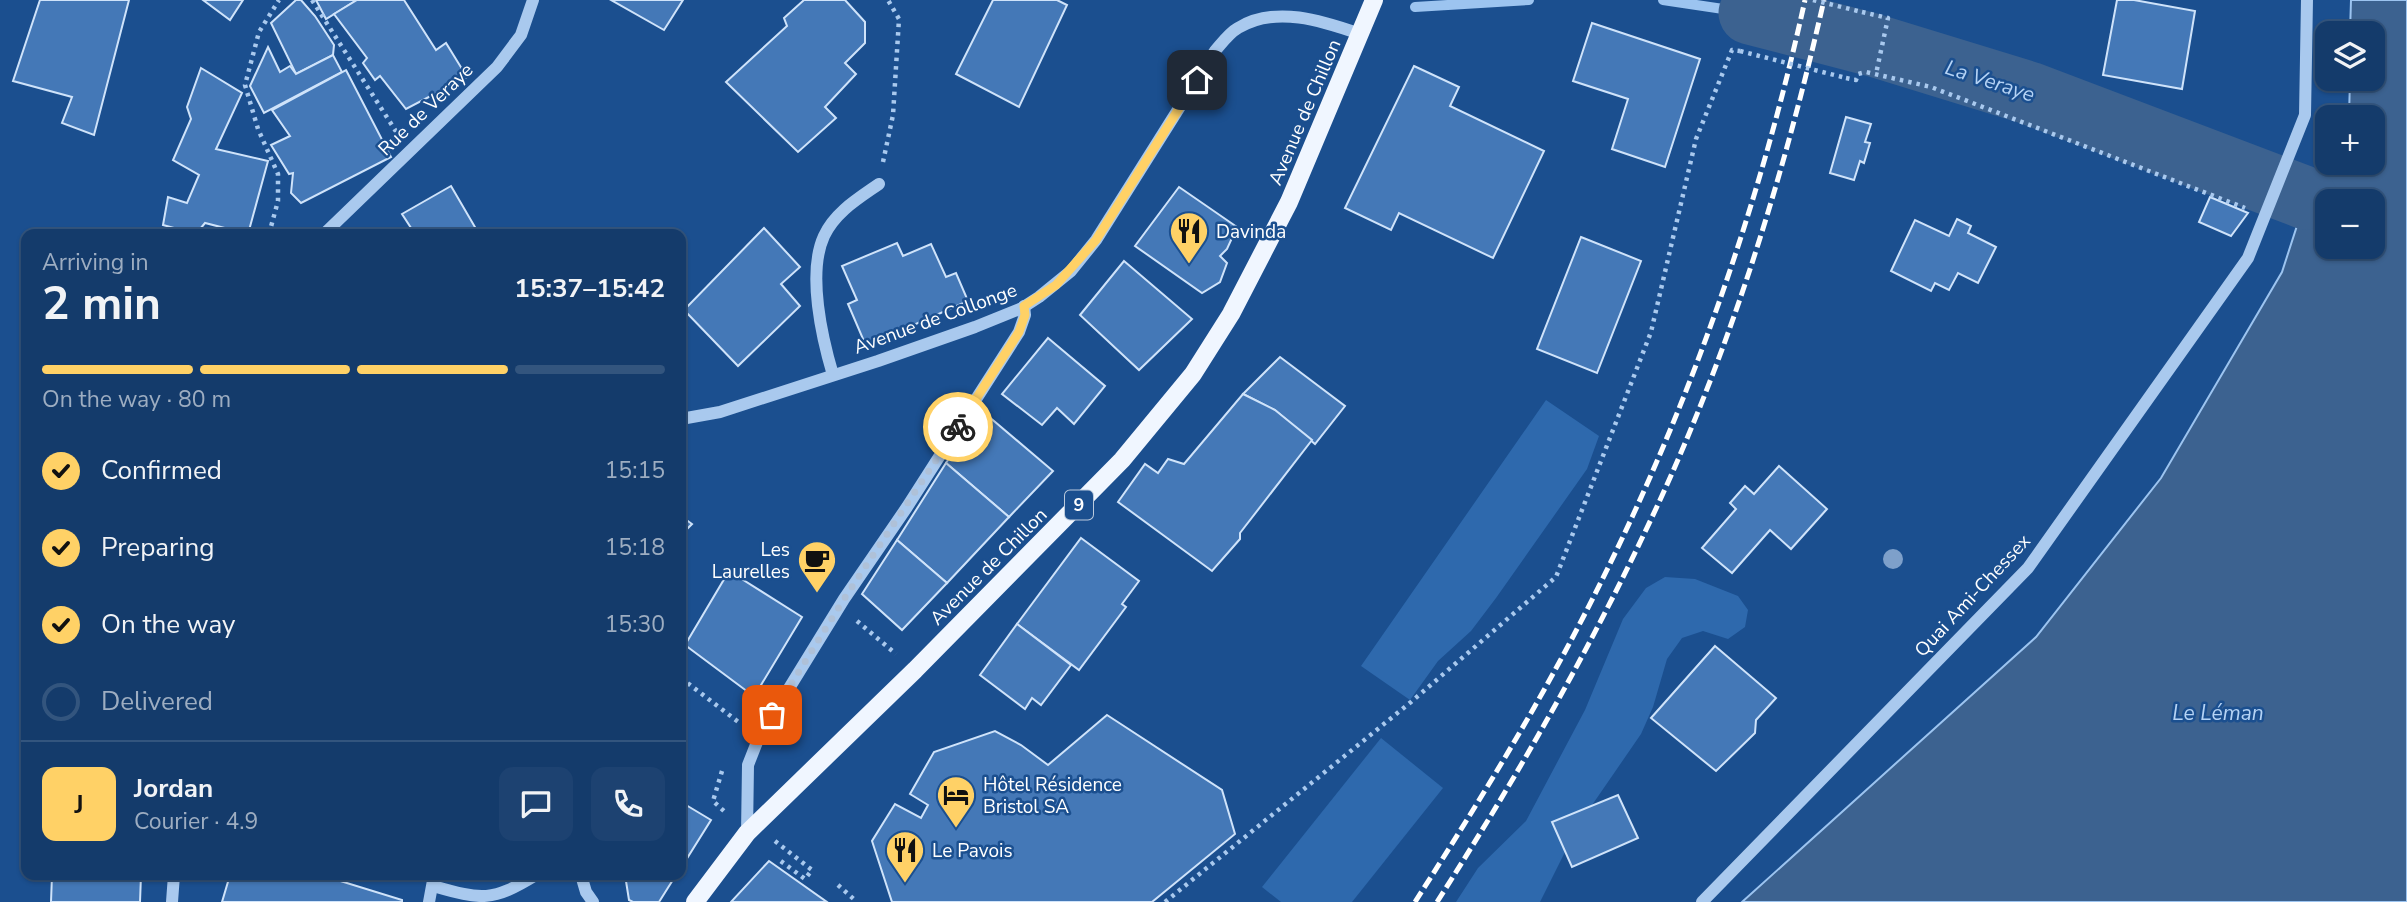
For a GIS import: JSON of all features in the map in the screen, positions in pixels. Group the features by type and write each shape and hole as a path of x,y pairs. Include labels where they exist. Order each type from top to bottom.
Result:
{"main road":[{"name":"Avenue de Chillon","path":"695,902 747,833 915,670 1122,460 1193,374 1230,314 1289,202 1374,0"}],"street":[{"name":"Rue de Veraye","path":"329,229 508,54 526,26 533,0"},
{"name":"Quai Ami-Chessex","path":"1702,902 2028,568 2248,258 2305,115 2307,0"},
{"name":"Avenue de Collonge","path":"686,418 720,412 833,375 941,339 1024,306 1056,285 1096,240 1215,51 1236,29 1261,19 1287,16 1325,23 1360,34"},
{"path":"833,375 820,328 817,270 824,236 845,208 879,184"},
{"path":"747,833 748,765 758,737 1019,332 1025,315 1024,306"},
{"path":"172,902 174,880"},
{"path":"429,902 433,880 471,897 492,897 514,889 528,880"},
{"path":"582,880 593,902"}],"path":[{"path":"270,229 278,201 278,174 258,129 244,85 259,32 279,0"},
{"path":"312,0 409,151"},
{"path":"879,184 893,115 899,19 888,0"},
{"path":"1813,0 1888,18 1876,74"},
{"path":"1165,902 1411,702 1556,577 1651,332 1696,139 1732,50 1856,80 1858,74 1867,72 1930,87 2266,214"},
{"path":"840,606 915,670"},
{"path":"686,682 721,710"},
{"path":"713,801 725,764"},
{"path":"778,859 805,878 812,870 796,859"},
{"path":"838,885 857,902"}],"shaded area":[{"path":"1546,400 1599,436 1587,469 1471,631 1438,661 1410,700 1361,666"},
{"path":"1665,577 1695,579 1738,596 1748,610 1745,627 1728,639 1703,631 1682,638 1667,659 1653,707 1641,734 1579,824 1540,902 1456,902 1478,868 1526,821 1585,710 1623,619 1646,588"},
{"path":"1381,738 1443,788 1352,902 1281,902 1262,887"}],"water":[{"name":"Le Léman","path":"2351,0 2407,0 2407,902 1742,902 2036,637 2161,478 2282,272 2306,198 2320,175 2385,175 2385,105 2349,105 2350,91 2385,91 2385,21 2350,21"}],"building":[{"path":"40,0 129,0 94,135 62,123 72,97 13,81"},
{"path":"203,0 243,0 230,20"},
{"path":"296,0 301,0 315,16 334,45 333,55 296,74 271,23"},
{"path":"316,0 357,0 326,19"},
{"path":"357,0 404,0 436,50 446,43 467,77 406,109 380,76 375,80 363,63 367,58 334,14"},
{"path":"611,0 683,0 664,30"},
{"path":"804,0 845,0 865,22 865,43 845,63 856,74 825,107 836,118 798,152 726,82 787,26 784,18"},
{"path":"993,0 1057,0 1067,5 1019,107 956,74"},
{"path":"2117,0 2134,0 2195,11 2182,89 2103,75"},
{"path":"1592,23 1700,59 1665,167 1612,149 1628,99 1573,81"},
{"path":"268,47 280,72 290,66 296,74 333,55 342,72 264,113 250,86"},
{"path":"1414,66 1459,87 1450,106 1544,151 1493,258 1399,213 1391,230 1345,208"},
{"path":"201,68 242,93 216,149 268,161 249,229 228,229 205,223 200,229 178,229 163,225 168,197 187,203 199,175 173,160 191,119 187,107"},
{"path":"346,70 391,157 301,203 291,193 293,173 289,174 271,145 290,136 272,110"},
{"path":"1846,117 1871,124 1865,142 1870,143 1864,163 1860,161 1854,180 1830,173"},
{"path":"451,186 476,229 412,229 402,214"},
{"path":"1179,187 1237,227 1227,249 1220,256 1227,263 1220,282 1202,293 1135,246"},
{"path":"2210,197 2248,213 2231,236 2199,222"},
{"path":"1957,219 1971,226 1968,233 1996,247 1978,283 1958,273 1949,290 1935,283 1931,291 1891,271 1915,220 1949,236"},
{"path":"764,228 800,267 781,284 800,306 738,366 686,312 686,308"},
{"path":"1581,237 1641,261 1597,373 1537,349"},
{"path":"897,243 903,256 931,244 946,277 956,273 968,301 866,346 848,304 857,300 842,266"},
{"path":"1124,261 1192,319 1139,370 1080,315"},
{"path":"1048,338 1105,386 1074,424 1057,408 1042,425 1002,394"},
{"path":"1280,357 1345,406 1315,444 1275,410 1243,394"},
{"path":"1243,394 1275,410 1312,440 1240,533 1240,539 1212,571 1118,502 1145,464 1158,473 1168,459 1184,464"},
{"path":"981,410 1053,471 1009,517 946,463"},
{"path":"946,463 1009,517 947,583 897,540"},
{"path":"1779,466 1827,509 1791,549 1770,530 1732,573 1702,548 1736,509 1730,503 1745,486 1754,494"},
{"path":"686,520 692,524 686,530"},
{"path":"1081,538 1139,581 1122,604 1126,607 1079,670 1017,624"},
{"path":"897,540 947,583 902,630 862,594"},
{"path":"729,571 802,617 758,690 748,692 686,643"},
{"path":"1017,624 1071,665 1041,705 1032,698 1025,709 980,675"},
{"path":"1715,646 1776,698 1756,720 1755,733 1716,771 1651,718"},
{"path":"1107,715 1222,790 1235,834 1152,902 892,902 872,841 895,804 921,818 928,805 910,794 934,752 995,731 1021,745 1048,765"},
{"path":"1618,795 1638,838 1572,867 1552,822"},
{"path":"686,805 711,820 686,860"},
{"path":"769,861 827,902 731,902"},
{"path":"52,880 141,880 140,902 51,902"},
{"path":"229,880 337,880 402,900 402,902 222,902"},
{"path":"626,880 673,880 659,902 629,900"}],"waterway":[{"name":"La Veraye","path":"1415,7 1529,0"},
{"name":"La Veraye","path":"1663,0 1750,13"},
{"name":"La Veraye","path":"1750,13 1873,45 2029,93 2306,198"}],"railway":[{"path":"1415,902 1539,699 1615,554 1650,478 1712,322 1739,243 1764,162 1805,0"},
{"path":"1437,902 1520,767 1572,675 1621,582 1674,470 1701,405 1749,272 1790,137 1824,0"}],"way so far":[{"path":"772,715 844,599 958,427"}],"place":[{"name":"Davinda","path":"1189,265"},
{"name":"Les Laurelles","path":"817,594"},
{"name":"Hôtel Résidence Bristol SA","path":"956,829"},
{"name":"Le Pavois","path":"905,884"}],"route":[{"path":"958,427 1019,332 1025,315 1024,306 1056,285 1096,240 1197,80"}]}
